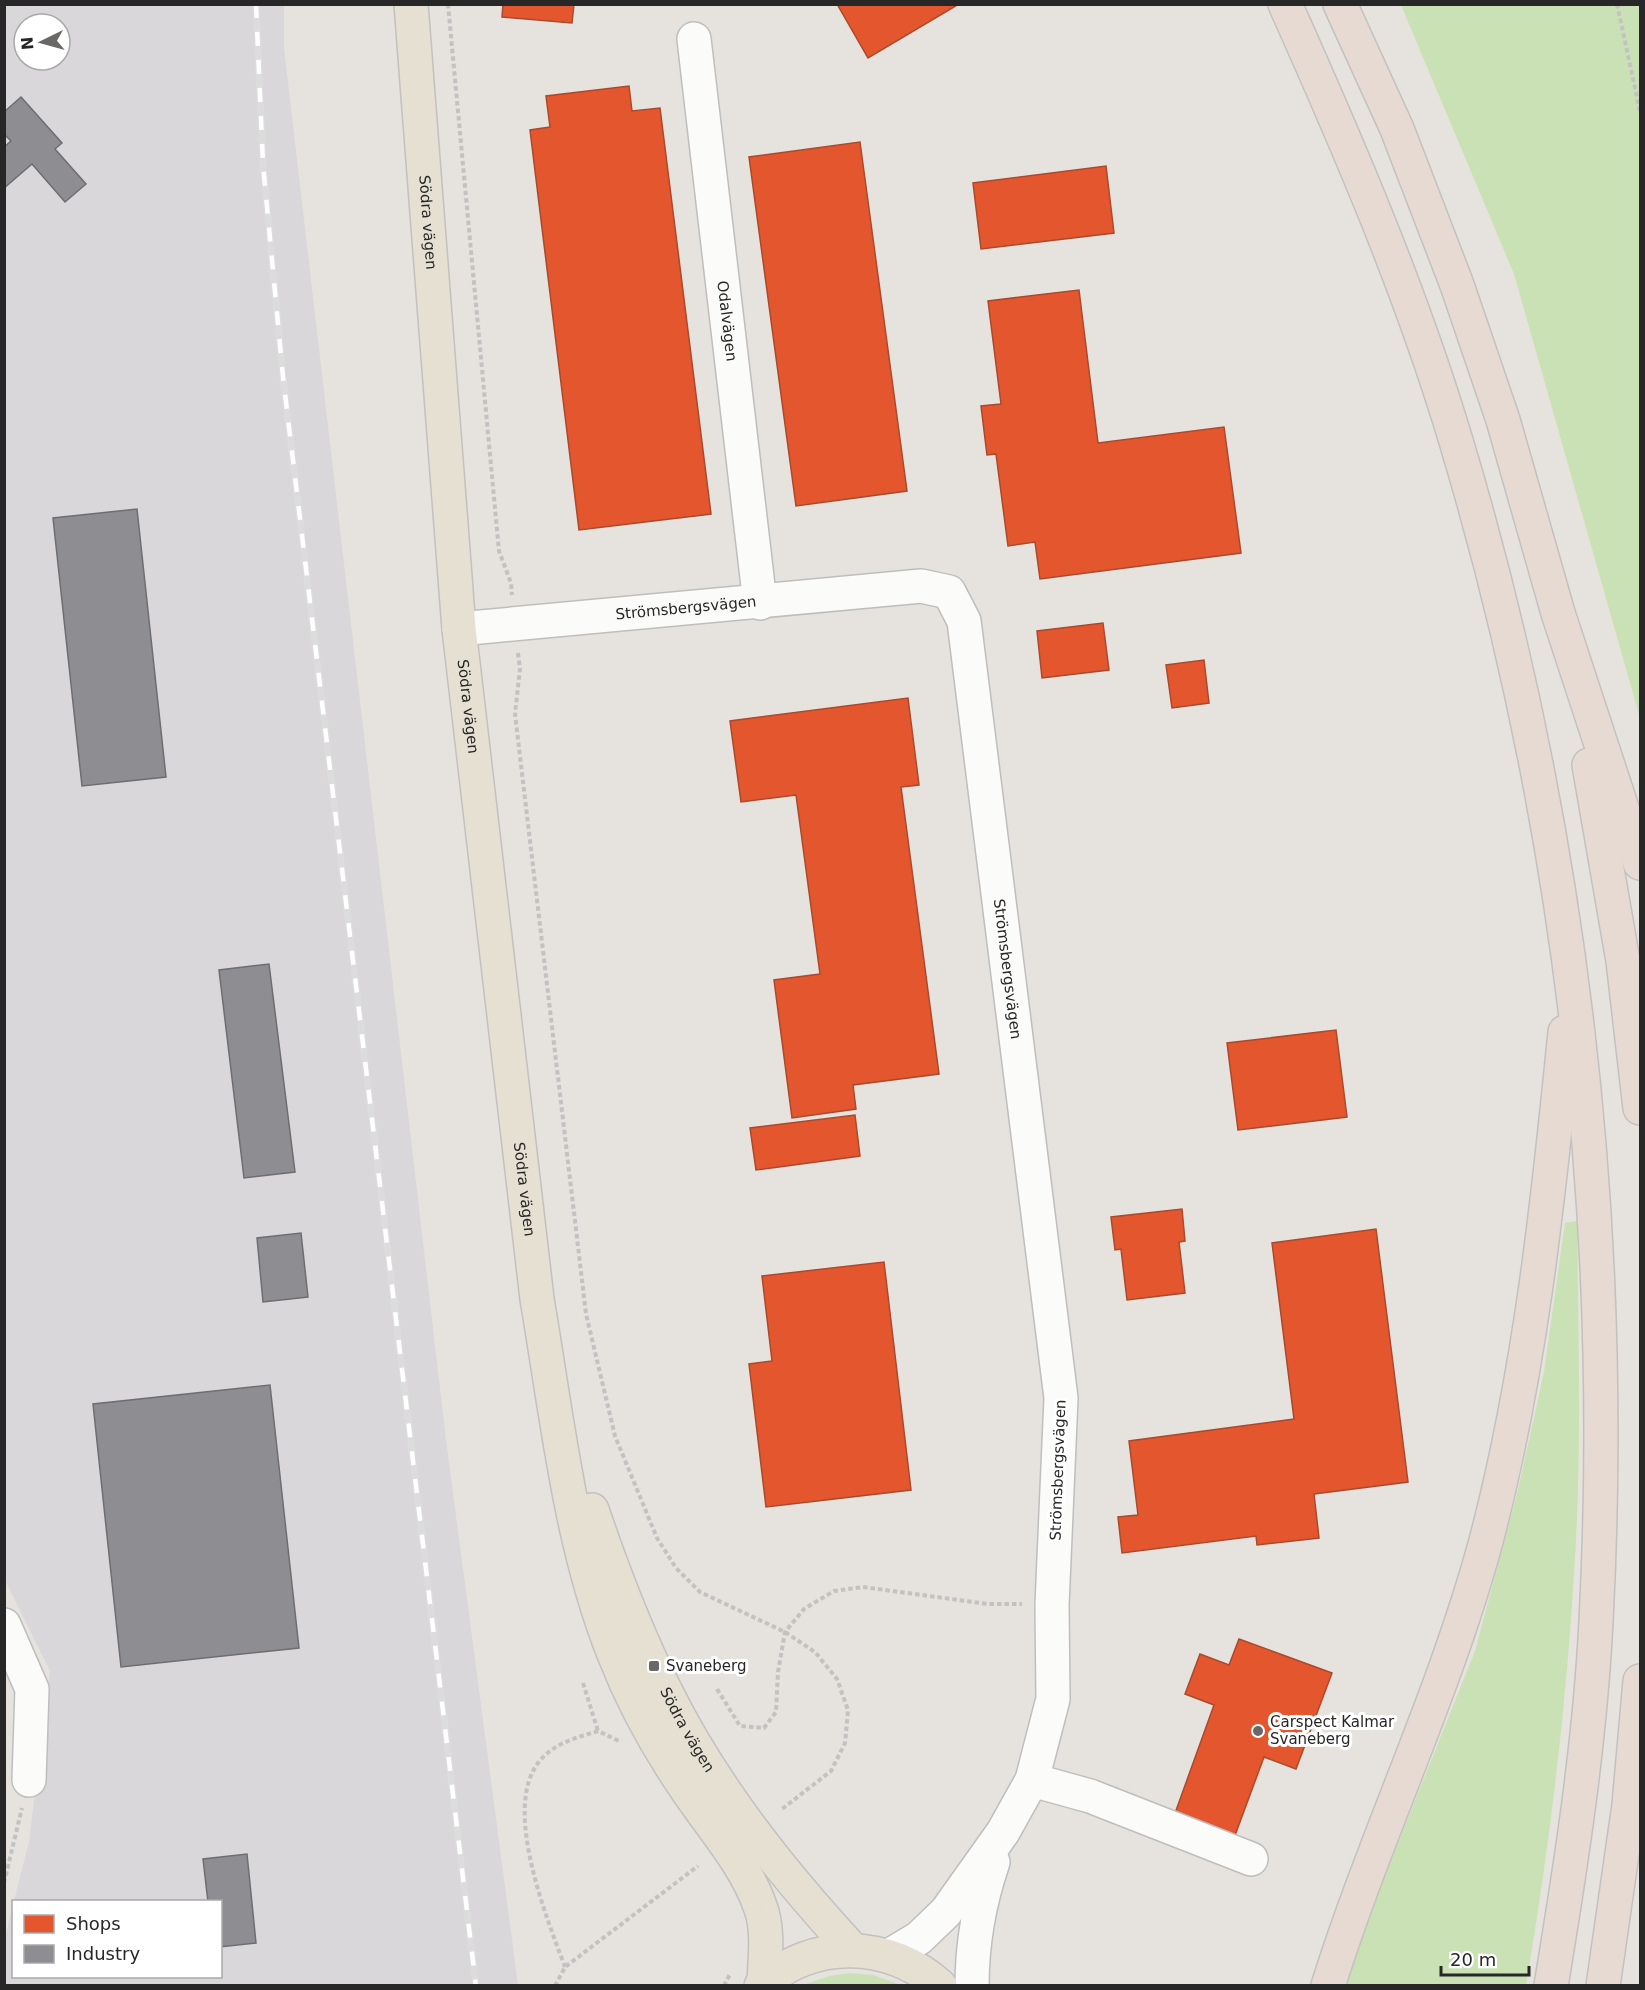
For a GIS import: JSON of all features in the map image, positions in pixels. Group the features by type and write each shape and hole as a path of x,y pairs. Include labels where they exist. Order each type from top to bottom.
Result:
{"highway":[{"path":"1285,4 1349,148 1409,303 1455,438 1508,630 1546,810 1571,970 1588,1115 1599,1269 1602,1431 1595,1636 1579,1799 1551,1986"},
{"path":"1340,4 1397,129 1457,285 1503,420 1557,613 1641,863"},
{"path":"1557,613 1599,814 1623,961 1641,1108"},
{"path":"1328,1986 1453,1644 1485,1543 1512,1431 1530,1335 1546,1222 1571,970"},
{"path":"1603,1986 1629,1805 1641,1681"}],"main road":[{"name":"Södra vägen","path":"411,4 459,628 537,1299 555,1407 582,1551 614,1654 642,1716 683,1785 753,1889 765,1924 763,1984"},
{"name":"Södra vägen","path":"555,1407 620,1590 681,1719 718,1779 772,1855 809,1903 853,1950"},
{"path":"763,1984 806,1958 821,1953 853,1950 889,1956 915,1967 940,1986"}],"street":[{"name":"Odalvägen","path":"694,39 760,603"},
{"name":"Strömsbergsvägen","path":"459,628 760,603 921,586 949,592 964,621 1061,1398 1052,1605 1053,1699 1032,1780 1003,1832 946,1912 919,1938 889,1956"},
{"path":"4,1625 32,1689 29,1780"},
{"path":"1032,1780 1090,1796 1251,1858"},
{"name":"Strömsbergsvägen","path":"972,1986 974,1938 982,1894 1003,1832"}],"path":[{"path":"448,4 499,550 511,583 520,669 515,714 586,1314 615,1436 657,1538 676,1568 700,1592 785,1632 815,1652 837,1679 848,1710 844,1743 831,1771 782,1809"},
{"path":"1617,4 1641,111"},
{"path":"717,1689 740,1726 764,1728 776,1712 778,1672 785,1632 804,1609 834,1591 863,1587 988,1604 1052,1605"},
{"path":"583,1683 598,1731"},
{"path":"565,1967 545,1914 528,1845 525,1811 527,1781 539,1761 562,1742 598,1731 629,1746"},
{"path":"4,1884 29,1780"},
{"path":"555,1986 565,1967 698,1866"},
{"path":"724,1986 734,1968"}],"shaded area":[{"path":"5,5 284,5 284,48 446,1440 518,1985 5,1985 5,1939 12,1908 12,1978 222,1978 222,1900 14,1900 29,1842 50,1671 5,1580"}],"green space":[{"path":"1401,5 1640,5 1640,718 1514,274"},
{"path":"1577,1221 1578,1473 1572,1611 1543,1879 1526,1985 1344,1986 1390,1863 1475,1651 1518,1490 1544,1372 1565,1223"},
{"path":"851,1973 873,1975 901,1985 803,1985 829,1976"}],"building: Shops":[{"path":"503,4 574,4 572,23 502,17"},
{"path":"837,4 959,4 868,58"},
{"path":"629,86 632,111 660,108 711,514 579,530 530,130 550,127 546,96"},
{"path":"860,142 907,491 796,506 749,157"},
{"path":"1106,166 1114,233 981,249 973,183"},
{"path":"1079,290 1098,443 1224,427 1241,553 1040,579 1035,542 1008,546 996,454 987,455 981,406 1001,404 988,301"},
{"path":"1103,623 1109,670 1042,678 1037,631"},
{"path":"1204,660 1209,703 1172,708 1166,665"},
{"path":"908,698 919,785 901,787 939,1074 853,1085 856,1109 792,1118 774,980 820,974 796,795 741,802 730,721"},
{"path":"1336,1030 1347,1117 1238,1130 1227,1043"},
{"path":"855,1115 860,1156 756,1170 750,1128"},
{"path":"1182,1209 1185,1241 1179,1242 1185,1293 1127,1300 1121,1249 1115,1250 1111,1217"},
{"path":"1376,1229 1408,1482 1314,1494 1319,1538 1257,1545 1256,1536 1122,1553 1118,1517 1138,1515 1129,1441 1294,1419 1272,1243"},
{"path":"884,1262 911,1490 766,1507 749,1364 772,1361 762,1276"},
{"name":"Carspect Kalmar Svaneberg","path":"1239,1639 1332,1673 1296,1769 1264,1757 1234,1838 1174,1816 1214,1705 1185,1694 1200,1654 1229,1665"}],"building: Industry":[{"path":"21,97 62,143 55,149 86,184 65,202 32,164 4,188 4,147 11,141 4,134 4,112"},
{"path":"137,509 166,777 82,786 53,518"},
{"path":"269,964 295,1172 244,1178 219,970"},
{"path":"301,1233 308,1297 263,1302 257,1238"},
{"path":"270,1385 299,1648 121,1667 93,1404"},
{"path":"247,1854 256,1943 222,1947 222,1900 208,1900 203,1859"}],"railway":[{"path":"256,4 263,164 283,377 476,1986"}],"place":[{"name":"Svaneberg","path":"654,1666"},
{"name":"Carspect Kalmar Svaneberg","path":"1258,1731"}]}
